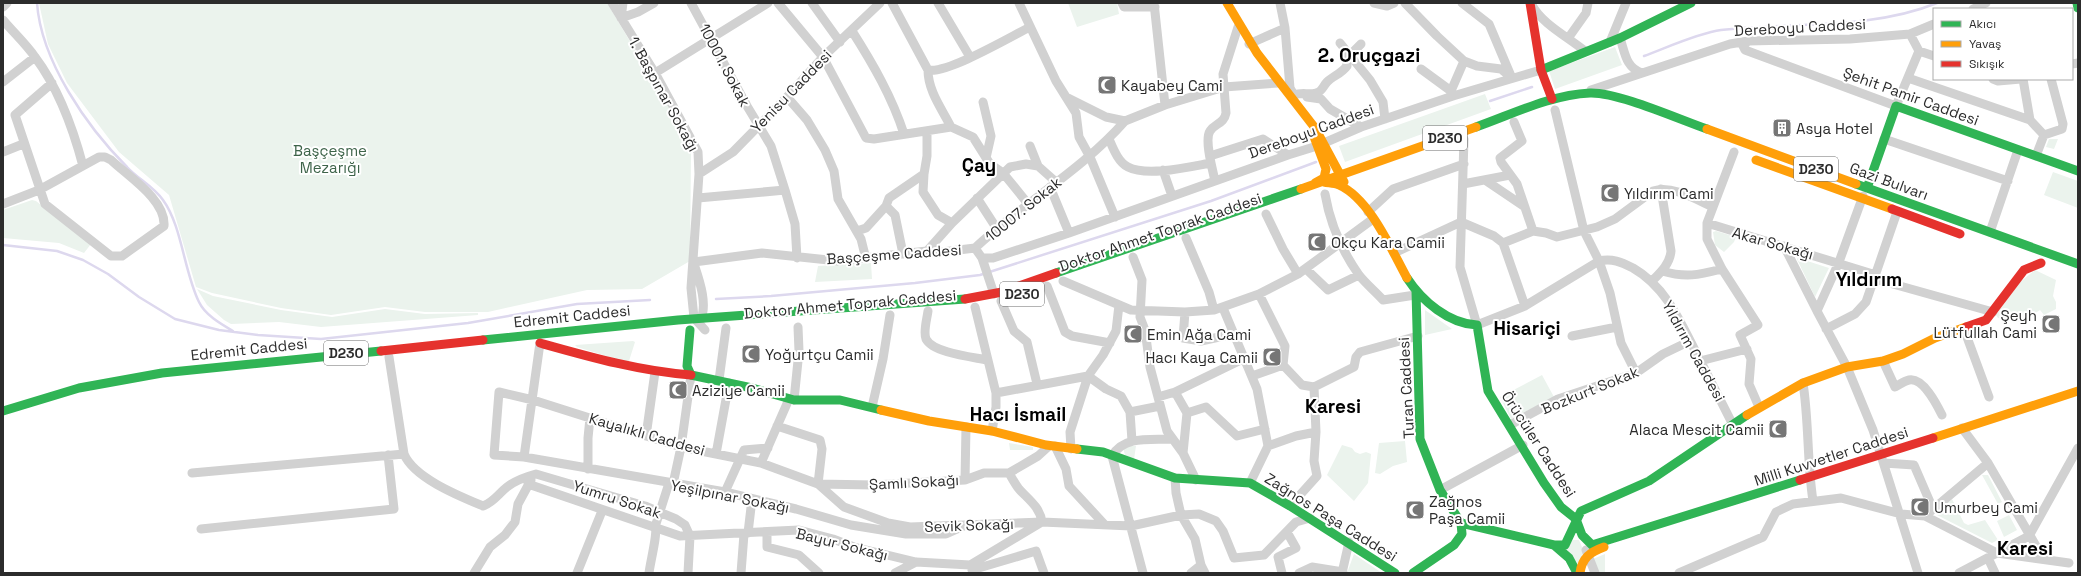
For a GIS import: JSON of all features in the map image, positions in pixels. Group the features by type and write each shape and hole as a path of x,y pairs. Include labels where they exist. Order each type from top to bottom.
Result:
{"main road":[{"path":"1227,3 1238,27 1249,44 1278,83 1307,117 1322,147 1335,166 1340,180"},
{"path":"1531,3 1541,70 1552,99 1551,107 1537,115"},
{"name":"Dereboyu Caddesi","path":"1541,70 1610,42 1622,42 1690,3"},
{"path":"2077,3 2078,8"},
{"name":"Gazi Bulvarı","path":"1552,99 1591,93 1618,98 2078,264"},
{"name":"Doktor Ahmet Toprak Caddesi","path":"696,317 720,317 955,301 1047,286 1186,238 1552,99"},
{"path":"1866,188 1896,106"},
{"name":"Şehit Pamir Caddesi","path":"1896,106 2078,171"},
{"name":"Doktor Ahmet Toprak Caddesi","path":"924,312 981,306 996,294 1315,183 1340,180 1362,175 1514,122 1559,109"},
{"path":"1315,183 1324,178 1326,169 1322,147"},
{"name":"Gazi Bulvarı","path":"1737,153 1971,238"},
{"name":"Turan Caddesi","path":"1340,180 1371,216 1394,252 1415,293 1418,336 1420,439 1440,490 1461,523"},
{"path":"1413,573 1454,545 1462,534 1461,523 1554,546 1565,545 1581,511 1589,506 1649,481 1783,392 1847,367 1883,361 1903,354 1934,338 1964,329 1986,320 2024,270 2045,264 2027,258"},
{"name":"Turan Caddesi","path":"1415,293 1447,318 1466,326 1478,325"},
{"path":"702,308 711,315 720,317"},
{"name":"Edremit Caddesi","path":"3,409 15,407 78,388 162,373 696,317"},
{"name":"Örücüler Caddesi","path":"1478,325 1488,391 1561,507 1576,519 1582,535 1592,545"},
{"name":"Doktor Ahmet Toprak Caddesi","path":"686,331 729,328"},
{"path":"686,331 687,366 691,375"},
{"name":"Edremit Caddesi","path":"203,379 389,357 604,337"},
{"name":"Zağnos Paşa Caddesi","path":"540,343 619,365 655,372 691,375 719,380 792,399 840,400 872,406 929,421 992,431 1052,446 1102,452 1175,478 1250,484 1290,506 1349,542 1394,573"},
{"path":"92,396 128,389"},
{"name":"Milli Kuvvetler Caddesi","path":"1592,545 1809,477 1883,459 1962,428 2078,391"},
{"path":"36,411 64,403"},
{"path":"1579,573 1581,565 1587,554 1630,538 1647,528"},
{"path":"1554,546 1569,558 1579,573"}],"street":[{"path":"3,7 7,3"},
{"name":"1. Başpınar Sokağı","path":"612,3 655,72 698,152 698,198 691,288 696,317"},
{"path":"623,3 621,18 638,12 654,3"},
{"name":"10001. Sokak","path":"691,3 758,126 771,146 795,224 797,258"},
{"path":"655,72 768,3"},
{"path":"778,3 823,57 866,138 874,139 927,132 951,127 973,137 990,164 1003,173 1029,205"},
{"path":"812,3 840,42"},
{"name":"Yenisu Caddesi","path":"699,174 733,152 787,97 823,57 880,3"},
{"path":"892,3 928,70 928,81 931,91 951,127"},
{"path":"938,3 970,57"},
{"path":"1018,3 1065,96 1076,112 1079,136 1090,157 1115,217"},
{"path":"1122,3 1124,7 1154,5 1165,105"},
{"path":"1280,3 1285,28 1290,88 1294,95"},
{"path":"1374,3 1387,6 1394,3"},
{"path":"1405,3 1464,61 1477,66 1501,69 1512,78"},
{"path":"1462,3 1489,24 1512,78"},
{"path":"1531,3 1535,11 1546,23 1569,37 1585,51"},
{"path":"1569,37 1586,13 1588,3"},
{"path":"1610,42 1626,3"},
{"path":"1975,8 1986,3"},
{"path":"4,24 35,57 52,83 73,129 84,166"},
{"name":"Dereboyu Caddesi","path":"1579,94 1714,48 1748,41 1850,39 1910,34 1933,24"},
{"path":"928,70 935,72 970,57 1030,27"},
{"path":"1215,181 1210,160 1209,132 1223,122 1226,113 1223,74 1238,27"},
{"path":"1249,44 1285,28"},
{"path":"852,31 884,84 896,109 904,134"},
{"path":"1910,34 1919,51 1933,56"},
{"name":"Şehit Pamir Caddesi","path":"1748,41 1743,46 1745,50 1896,106"},
{"path":"1622,42 1629,65 1633,70 1642,73"},
{"path":"1340,43 1370,80 1383,102 1385,119"},
{"path":"1294,95 1301,92 1316,93 1323,89 1327,82 1343,72 1347,66 1346,59 1361,44"},
{"path":"1896,106 1919,51"},
{"path":"3,82 35,57"},
{"path":"1420,69 1452,94 1464,61"},
{"name":"Dereboyu Caddesi","path":"982,258 993,258 1115,217 1288,155 1322,147 1361,127 1452,94 1541,70"},
{"path":"1908,78 2030,120 2044,135"},
{"path":"1996,80 2010,80"},
{"path":"2022,80 2030,120"},
{"path":"2044,135 2062,129 2063,124 2051,80"},
{"path":"3,204 39,190 101,157 111,160 152,198 162,211 164,226 122,256 111,256 45,204 39,190 23,144 15,115 52,83"},
{"path":"1065,96 1106,117 1125,121 1165,105 1224,87 1278,83"},
{"path":"1294,95 1321,99 1330,109 1361,127"},
{"path":"787,97 807,120 825,150 834,171 838,199 861,239 866,260"},
{"path":"983,102 991,136 986,158"},
{"path":"1559,109 1584,231 1599,261 1610,293 1617,327 1626,353 1636,373"},
{"name":"10007. Sokak","path":"1037,384 1027,342 1014,331 996,294 982,258 975,248 1053,184 1090,157 1125,121"},
{"path":"1514,122 1522,141 1500,158 1517,184 1533,231"},
{"path":"927,132 927,156 923,192 938,215 952,223"},
{"path":"2036,156 2044,135"},
{"path":"1109,139 1118,157 1127,167 1136,169 1163,170 1210,160 1263,139 1288,155"},
{"path":"1464,139 1460,267 1478,325 1525,306 1599,261"},
{"path":"1884,139 2008,181"},
{"path":"3,152 23,144"},
{"path":"1030,146 1038,166 1053,184 1069,233"},
{"path":"1990,232 2018,150"},
{"path":"1737,153 1707,223 1707,239 1722,269 1758,325 1740,335 1747,349 1751,365 1749,384 1759,407"},
{"path":"927,251 952,223 1010,167 1026,164 1038,166"},
{"path":"1063,281 1119,305 1141,311 1185,312 1219,309 1259,294 1306,269 1341,244 1371,216 1393,189 1464,164"},
{"path":"1163,170 1172,196"},
{"path":"857,231 866,228 886,206 889,198 924,174"},
{"path":"1463,184 1510,175"},
{"path":"1485,180 1525,206"},
{"path":"1818,311 1839,262 1866,188"},
{"path":"1652,281 1662,271 1670,258 1671,252 1660,189"},
{"path":"1503,244 1533,231 1546,233 1557,237 1584,231 1609,222 1653,191 1660,189 1684,194 1713,207"},
{"path":"698,198 785,190"},
{"path":"1325,194 1329,216 1341,244 1359,275 1383,300 1415,293"},
{"path":"977,198 997,229"},
{"path":"886,206 895,215 903,254"},
{"path":"1826,329 1855,314 1866,302 1897,212"},
{"path":"1266,214 1283,249 1298,274"},
{"path":"1394,252 1461,222 1489,233 1503,244 1525,306"},
{"name":"Akar Sokağı","path":"1707,223 1839,262 1875,277 1993,312"},
{"path":"1186,238 1209,292 1233,334 1257,388 1268,446 1250,484"},
{"path":"1784,246 1847,367 1873,430 1901,514 1918,573"},
{"name":"Başçeşme Caddesi","path":"694,262 762,253 797,258 838,261 866,260 927,251 942,252 975,248"},
{"path":"1133,257 1142,280 1140,317 1145,330 1150,367 1167,431 1183,453 1196,480"},
{"name":"Yıldırım Caddesi","path":"1599,261 1609,259 1620,262 1652,281 1676,313 1734,425"},
{"path":"686,331 702,308 702,287 694,262"},
{"path":"1306,269 1328,290 1359,275"},
{"path":"1662,271 1683,277 1699,275 1722,269"},
{"path":"1047,286 1065,332 1072,336 1110,342"},
{"path":"1259,294 1285,346 1283,365 1302,385 1314,387 1354,368 1356,356 1360,352 1418,336"},
{"path":"1071,449 1070,432 1088,376 1116,331 1119,305"},
{"path":"981,306 988,360 996,392 996,407 992,431"},
{"path":"924,312 925,334 927,341 940,350 988,360"},
{"path":"1185,312 1183,338 1201,341 1233,334"},
{"path":"872,406 883,359 890,315"},
{"path":"696,317 705,330"},
{"path":"761,463 777,426 792,399 799,351 798,324"},
{"path":"1572,336 1617,327"},
{"path":"719,380 729,328"},
{"path":"1964,329 1989,396"},
{"name":"Bozkurt Sokak","path":"1510,425 1558,399 1636,373 1663,354 1690,340"},
{"path":"524,457 540,343"},
{"path":"1700,361 1747,349"},
{"path":"389,357 404,454 407,462 425,477 483,506 492,502 507,487 522,478 536,474"},
{"path":"1158,397 1175,392 1243,359"},
{"path":"1883,361 1894,387 1909,380 1914,380 1928,392 1942,415"},
{"path":"1252,376 1283,365"},
{"path":"646,436 655,372"},
{"path":"648,573 657,532 655,527 671,484 681,448 691,375"},
{"path":"996,392 1088,376 1106,390 1121,396 1130,412 1132,441"},
{"path":"716,454 729,383"},
{"path":"1804,383 1807,411 1809,477 1813,501"},
{"path":"1290,506 1317,476 1314,461 1316,432 1314,387"},
{"name":"Kayalıklı Caddesi","path":"494,455 499,392 533,400 681,448 761,463 818,484"},
{"path":"1175,392 1187,413 1183,453"},
{"path":"1130,412 1160,406"},
{"path":"1187,413 1206,407 1236,436 1265,429"},
{"path":"588,469 588,438 590,418"},
{"path":"777,426 820,440 822,449 818,484"},
{"path":"965,480 966,427"},
{"path":"1962,428 1988,463 2043,558"},
{"path":"1268,446 1296,436 1316,432"},
{"path":"1143,573 1112,456 1121,444 1132,441 1173,439"},
{"path":"1440,490 1523,445"},
{"path":"1052,446 1066,469 1069,486 1105,525"},
{"name":"Şamlı Sokağı","path":"818,484 874,485 965,480 984,473 1009,472 1038,456 1052,446"},
{"path":"725,492 744,450 768,448"},
{"path":"1959,573 2029,536 2078,448"},
{"path":"192,474 404,454"},
{"path":"201,529 394,509 388,455"},
{"name":"Yeşilpınar Sokağı","path":"494,455 524,457 671,484 725,492 796,508 851,525 906,534 946,534 964,526"},
{"path":"1883,459 1914,464 1933,509"},
{"path":"1925,516 1988,463"},
{"path":"972,569 1042,522 1041,515 1033,503 1018,488 1009,472"},
{"path":"474,573 490,547 505,535 515,522 518,504 528,484 536,474"},
{"name":"Yumru Sokak","path":"536,474 645,506 660,512 685,525 690,536"},
{"path":"1175,478 1176,493 1182,515 1195,539 1201,565 1205,573"},
{"name":"Bayur Sokağı","path":"528,484 602,511 680,536 746,534 799,530 833,539 854,547 916,562 972,569"},
{"name":"Sevik Sokağı","path":"818,484 844,506 888,523 910,527 1042,522 1131,526 1182,515 1199,514 1216,521 1223,531 1234,558 1264,555 1287,532"},
{"path":"1679,573 1763,537 1776,512 1793,504 1841,498 1901,514 1925,516 1997,553 2043,558 2069,563"},
{"path":"741,573 752,499"},
{"path":"577,573 602,511"},
{"path":"1282,573 1278,557 1296,548 1287,532 1296,522 1310,518"},
{"path":"767,532 767,547 799,555 819,573"},
{"path":"1582,535 1587,554 1595,573"},
{"path":"688,573 690,536"},
{"path":"1299,573 1312,567 1342,572 1349,542"},
{"path":"972,569 1036,551 1044,573"},
{"path":"1988,558 1995,573"},
{"path":"895,573 916,562"},
{"path":"1191,573 1201,565"}],"green space":[{"name":"Başçeşme Mezarığı","path":"39,3 607,3 673,113 691,151 690,261 642,289 587,290 488,312 425,312 385,307 331,315 281,308 212,293 196,287 169,195 119,152 67,83 48,44"},
{"path":"1068,3 1117,3 1119,14 1077,27"},
{"path":"1615,47 1622,65 1555,89 1549,71"},
{"path":"1485,94 1491,109 1345,162 1339,146"},
{"path":"2049,139 2058,139 2054,149 2046,147"},
{"path":"2053,172 2078,181 2078,208 2044,195"},
{"path":"32,200 36,201 91,244 84,253 59,243 3,238 3,210"},
{"path":"1716,231 1736,237 1734,242 1724,252 1715,245 1713,232"},
{"path":"1798,258 1829,268 1815,297 1797,259"},
{"path":"871,263 872,279 815,282 818,266"},
{"path":"2035,270 2056,280 2053,296 2056,302 2056,309 2044,315 2040,310 2031,316 2029,323 1998,318 1996,315 2019,283"},
{"path":"197,289 213,296 281,310 332,317 385,309 425,314 478,313 478,315 321,327 279,322 231,324 224,320 207,305"},
{"path":"1425,310 1452,329 1425,335"},
{"path":"635,342 629,361 626,362 577,347 575,345"},
{"path":"1542,375 1554,397 1511,419 1500,397"},
{"path":"1405,441 1407,462 1393,466 1380,474 1375,473 1379,443"},
{"path":"1009,443 1033,447 1033,450 1010,450"},
{"path":"1342,445 1352,448 1355,452 1360,454 1366,452 1371,454 1368,483 1354,501 1327,475"},
{"path":"1125,446 1136,446 1134,459 1125,455 1123,448"},
{"path":"1982,475 1988,475 2002,502 1998,504"},
{"path":"1952,499 1964,523 1968,525 1985,520 1998,540 1992,543 1937,515 1937,512"},
{"path":"2009,515 2017,530 2004,537 1997,521"},
{"path":"1573,540 1579,540 1584,552 1578,564 1565,549"},
{"path":"1354,554 1382,573 1347,573"},
{"path":"1605,554 1605,573 1599,573 1593,559"}],"waterway":[{"path":"37,3 40,25 47,47 68,92 82,113 112,151 131,171 155,191 163,200 175,223 190,277 199,302 209,315 233,331"},
{"path":"1644,56 1692,37 1721,30 1858,21 1912,12 1937,3"},
{"path":"1490,101 1532,87"},
{"path":"716,299 771,296 915,283 980,275 1211,201 1316,162"},
{"path":"3,245 57,251 83,260 108,274 139,297 175,319 219,330 258,335 321,339 468,323 577,304 650,300"}],"traffic: fast":[{"path":"1541,70 1620,38 1691,3"},
{"path":"2077,3 2078,8"},
{"path":"1476,127 1546,101 1561,97 1590,93 1602,94 1632,101 1707,129"},
{"path":"1867,188 1896,106 2078,171"},
{"path":"1856,184 2078,264"},
{"path":"1056,273 1301,189"},
{"path":"1407,278 1420,295 1437,310 1456,320 1467,324 1477,325 1488,391 1544,483 1561,507 1576,519 1582,535 1592,545 1800,480"},
{"path":"1413,573 1454,545 1462,534 1461,523 1440,490 1420,439 1416,291"},
{"path":"483,340 678,320 965,299"},
{"path":"690,330 687,366 691,375 752,388 794,400 840,400 881,410"},
{"path":"3,411 79,388 162,373 381,351"},
{"path":"1461,523 1554,545 1565,545 1581,511 1649,481 1747,415"},
{"path":"1077,449 1103,452 1175,478 1250,483 1290,506 1395,573"},
{"path":"1554,545 1569,558 1577,573"}],"traffic: slow":[{"path":"1227,3 1257,53 1315,128 1344,182"},
{"path":"1301,189 1476,127"},
{"path":"1707,129 1856,184"},
{"path":"1313,134 1326,169 1324,178 1315,183"},
{"path":"1756,160 1892,209"},
{"path":"1324,182 1339,185 1360,201 1379,226 1407,278"},
{"path":"1747,415 1803,383 1847,367 1883,361 1903,354 1935,338 1966,327"},
{"path":"1933,438 2078,391"},
{"path":"881,410 929,421 992,431 1046,445 1077,449"},
{"path":"1580,573 1583,563 1588,556 1604,547"}],"traffic: jam":[{"path":"1530,3 1541,70 1552,99"},
{"path":"1892,209 1960,234"},
{"path":"1966,327 1986,320 2024,270 2041,263"},
{"path":"965,299 1002,292 1056,273"},
{"path":"381,351 483,340"},
{"path":"540,343 634,367 691,375"},
{"path":"1800,480 1933,438"}],"place":[{"name":"Kayabey Cami","path":"1107,85"},
{"name":"Asya Hotel","path":"1782,128"},
{"name":"Yıldırım Cami","path":"1610,193"},
{"name":"Okçu Kara Camii","path":"1317,242"},
{"name":"Şeyh Lütfullah Cami","path":"2051,324"},
{"name":"Emin Ağa Cami","path":"1133,334"},
{"name":"Yoğurtçu Camii","path":"751,354"},
{"name":"Hacı Kaya Camii","path":"1272,357"},
{"name":"Aziziye Camii","path":"678,390"},
{"name":"Alaca Mescit Camii","path":"1778,429"},
{"name":"Umurbey Cami","path":"1920,507"},
{"name":"Zağnos Paşa Camii","path":"1415,510"}],"district":[{"name":"2. Oruçgazi","path":"1369,55"},
{"name":"Çay","path":"979,165"},
{"name":"Yıldırım","path":"1869,279"},
{"name":"Hisariçi","path":"1527,328"},
{"name":"Karesi","path":"1333,406"},
{"name":"Hacı İsmail","path":"1018,414"},
{"name":"Karesi","path":"2025,548"}]}
